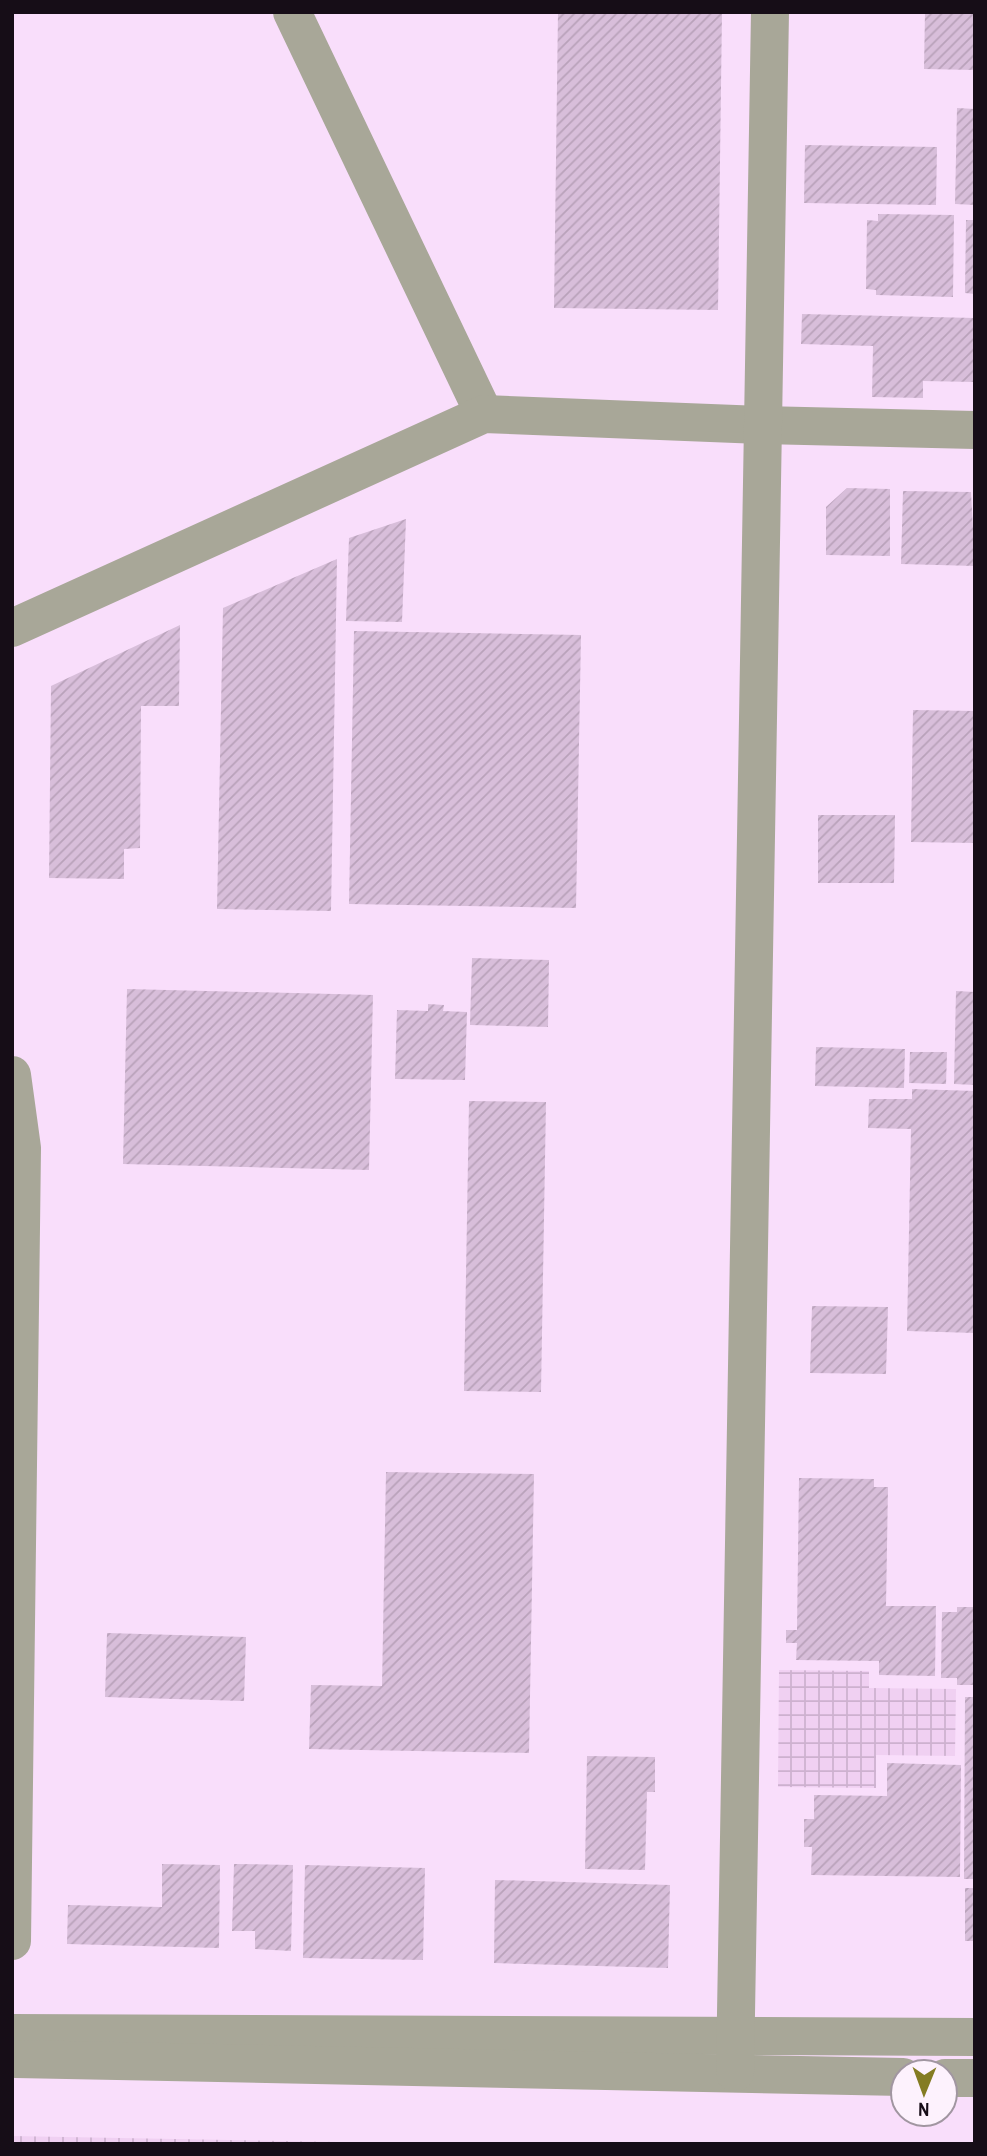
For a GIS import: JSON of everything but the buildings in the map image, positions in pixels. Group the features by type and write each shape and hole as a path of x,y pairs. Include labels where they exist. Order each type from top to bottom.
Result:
{"street":[{"path":"292,12 484,414"},
{"path":"736,2055 761,425 769,202 770,12"},
{"path":"12,628 484,414 975,430"},
{"path":"12,1075 22,1148 12,1941"},
{"path":"12,2033 736,2055 889,2075"},
{"path":"12,2059 736,2055 975,2036"}],"shaded area":[{"path":"779,1670 869,1671 869,1688 956,1689 955,1756 876,1755 876,1788 778,1787"},
{"path":"12,2136 338,2142 338,2144 12,2144"}]}
